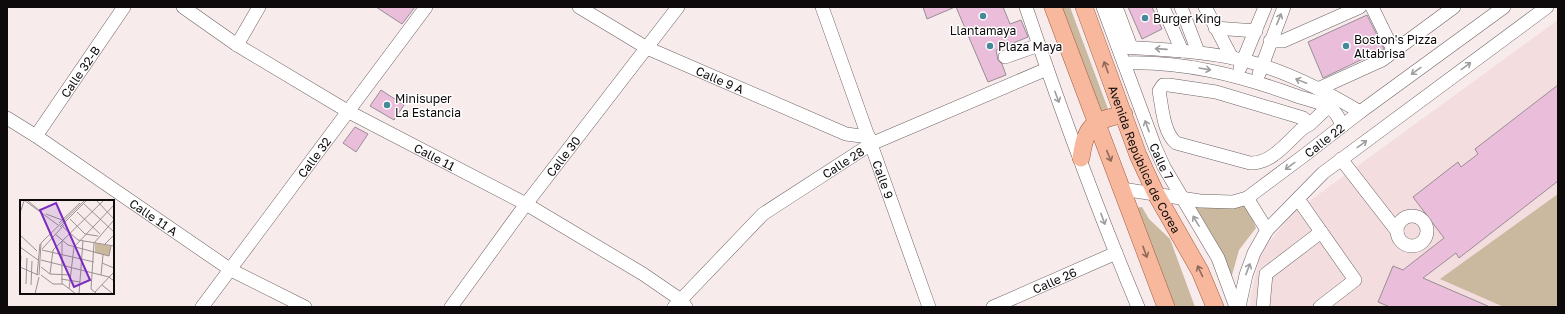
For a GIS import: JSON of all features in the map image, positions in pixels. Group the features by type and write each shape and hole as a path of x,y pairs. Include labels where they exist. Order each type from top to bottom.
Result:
{"main road":[{"path":"1053,7 1095,123 1122,189 1166,307"},
{"name":"Avenida República de Corea","path":"1084,7 1138,155 1156,194 1200,270 1215,307"},
{"path":"1081,158 1083,141 1095,123 1102,119 1124,114"}],"street":[{"name":"Calle 32-B","path":"36,136 124,7"},
{"name":"Calle 11","path":"183,7 237,45 349,112 526,204 643,274 680,305"},
{"path":"237,45 259,7"},
{"name":"Calle 32","path":"202,307 426,7"},
{"name":"Calle 9 A","path":"579,7 647,48 846,134 870,141"},
{"name":"Calle 30","path":"451,307 526,204 678,7"},
{"name":"Calle 9","path":"822,7 929,307"},
{"path":"1026,7 1047,69 1116,253 1138,307"},
{"name":"Calle 7","path":"1103,7 1125,47 1124,63 1155,147 1183,199 1218,258 1237,307"},
{"path":"1116,7 1125,47 1198,52 1238,59 1261,66 1318,89 1360,112"},
{"path":"1163,7 1182,51"},
{"path":"1181,7 1198,52"},
{"path":"1205,7 1215,28 1238,59"},
{"path":"1236,76 1238,59 1256,31 1265,7"},
{"path":"1256,82 1270,41 1284,7"},
{"path":"1270,41 1283,41 1360,7"},
{"path":"1372,7 1394,52"},
{"path":"1318,89 1382,60 1454,7"},
{"name":"Calle 22","path":"1122,189 1183,199 1233,202 1247,198 1360,112 1504,7"},
{"name":"Calle 22","path":"1237,307 1246,275 1254,254 1267,230 1323,173 1546,7"},
{"path":"1215,28 1256,31"},
{"path":"1005,57 1039,45"},
{"path":"1124,63 1147,62 1187,66 1236,76 1328,106 1338,115 1342,126"},
{"name":"Calle 28","path":"680,305 763,214 870,141 1047,69"},
{"path":"1310,124 1303,118 1216,92 1169,85 1163,85 1159,91 1169,132 1172,139 1176,143 1250,163 1258,163 1266,160 1303,128 1310,124 1328,106"},
{"name":"Calle 11 A","path":"7,118 36,136 231,270 305,307"},
{"path":"1341,159 1397,231"},
{"path":"1247,198 1267,230"},
{"path":"1298,199 1355,280 1320,307"},
{"path":"1263,307 1266,274 1321,232"},
{"name":"Calle 26","path":"993,307 1116,253"}],"shaded area":[{"path":"1059,7 1070,7 1108,109 1098,113"},
{"path":"1558,20 1558,307 1251,307 1250,298 1261,252 1293,213"},
{"path":"1558,194 1558,307 1504,307 1440,279"},
{"path":"1192,206 1248,206 1256,228 1239,250 1232,275 1230,277 1214,240"},
{"path":"1142,207 1149,219 1170,239 1195,307 1170,307 1134,208"}],"building":[{"path":"376,7 415,7 402,24"},
{"path":"923,7 955,7 927,19"},
{"path":"956,7 1003,7 1010,24 1021,20 1028,37 996,50 998,60 1002,64 1006,75 988,82"},
{"name":"Burger King","path":"1128,7 1152,7 1162,29 1142,39"},
{"name":"Boston's Pizza Altabrisa","path":"1367,15 1384,49 1323,78 1308,42"},
{"path":"1558,85 1558,181 1459,258 1456,253 1423,278 1490,307 1390,307 1378,302 1393,266 1403,270 1444,238 1413,197 1458,162 1461,167 1478,154 1475,149"},
{"name":"Minisuper La Estancia","path":"381,90 404,105 394,120 370,106"},
{"path":"355,127 368,134 356,152 343,143"}],"place":[{"name":"Llantamaya","path":"983,16"},
{"name":"Burger King","path":"1145,18"},
{"name":"Plaza Maya","path":"990,46"},
{"name":"Boston's Pizza Altabrisa","path":"1346,46"},
{"name":"Minisuper La Estancia","path":"387,105"}]}
